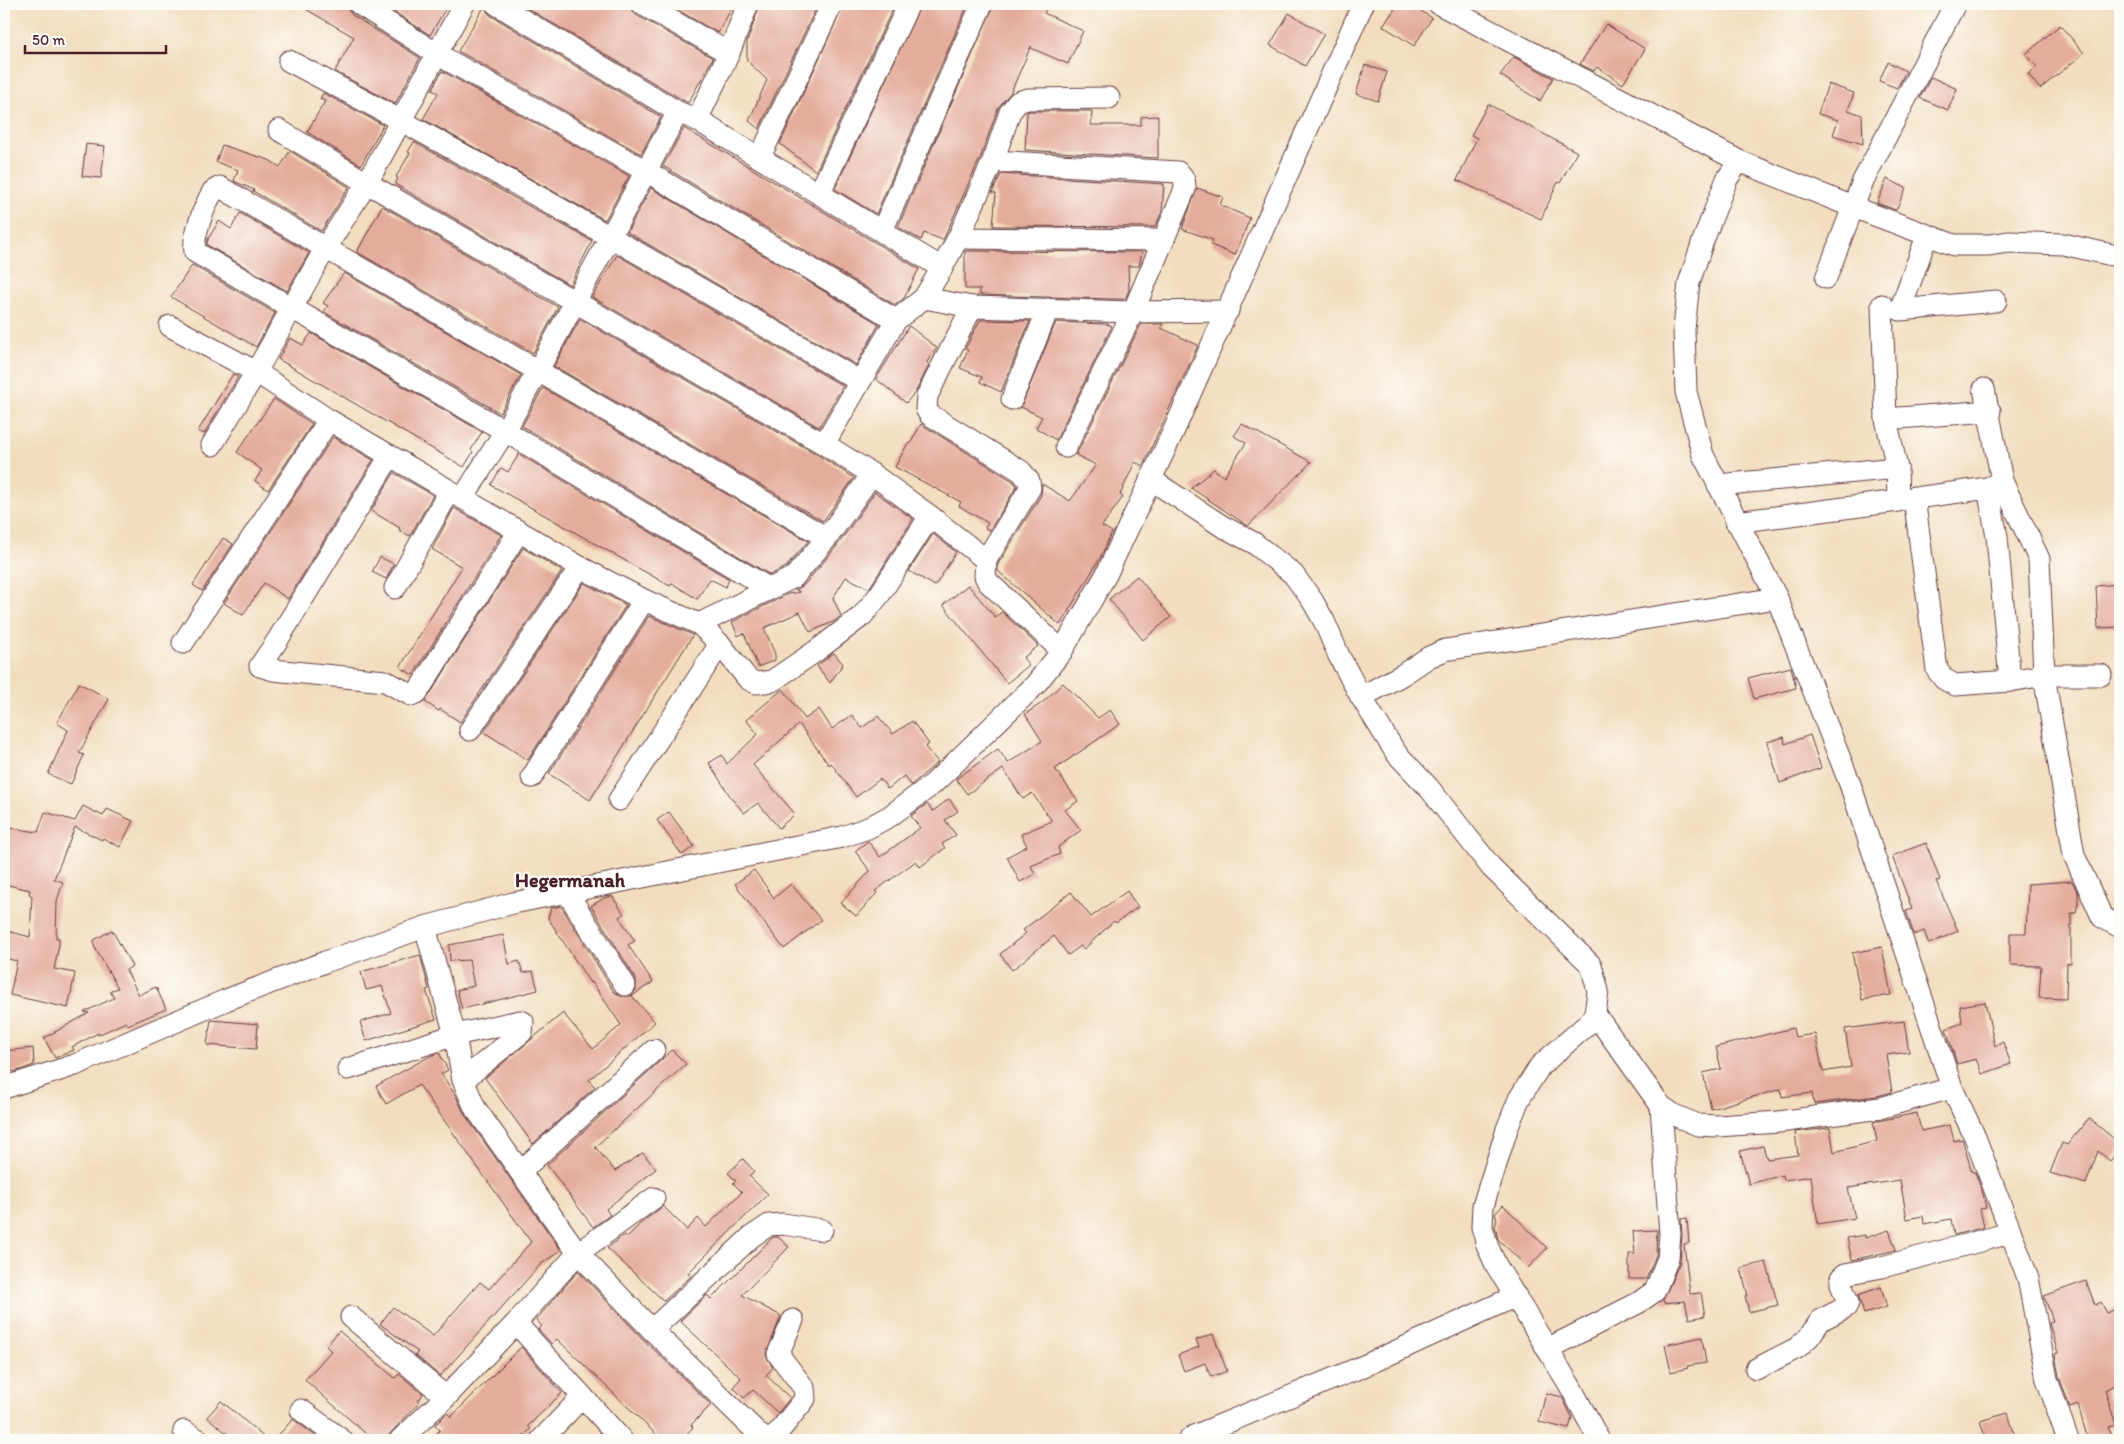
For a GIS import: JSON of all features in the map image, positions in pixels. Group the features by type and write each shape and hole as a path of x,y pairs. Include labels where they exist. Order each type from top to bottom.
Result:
{"street":[{"path":"358,4 437,54 646,171 896,320"},
{"path":"212,445 256,372 326,247 367,183 464,4"},
{"path":"496,4 760,157 942,268"},
{"path":"642,4 728,53"},
{"path":"395,588 456,495 505,431 646,171 687,116 728,53 748,4"},
{"path":"760,157 832,4"},
{"path":"818,194 909,4"},
{"path":"882,231 982,4"},
{"path":"4,1088 75,1065 226,1000 425,927 567,892 842,837 868,828 890,816 933,784 1035,685 1062,651 1106,576 1228,311 1363,4"},
{"path":"1439,4 1739,161 1927,236 1954,244 1989,246 2008,242 2063,244 2112,255"},
{"path":"1826,278 1863,181 1955,4"},
{"path":"289,61 401,120 610,237 859,381"},
{"path":"824,444 896,320 924,298 942,268 958,238 993,161 1010,112 1018,102 1028,99 1110,98"},
{"path":"279,130 367,183 824,444 872,474 986,560"},
{"path":"993,161 1178,172 1183,176 1185,189 1133,312 1066,447"},
{"path":"1739,161 1727,179 1703,241 1690,283 1684,329 1686,392 1703,455 1777,598 1850,784 1952,1088 1975,1137 2028,1278 2047,1379 2068,1440"},
{"path":"770,589 505,431 195,252 196,236 213,191 220,187 827,538"},
{"path":"1927,236 1900,310 1996,301"},
{"path":"958,238 1164,240"},
{"path":"924,298 972,307 1133,312 1228,311"},
{"path":"1882,305 1886,419 1906,499 1937,670 1944,679 1955,685 2044,675 2101,675"},
{"path":"972,307 927,396 925,404 930,415 1022,471 1029,481 1030,488 986,560 985,576 988,582 1062,651"},
{"path":"1012,399 1048,309"},
{"path":"170,326 256,372 329,420 580,567 644,600 699,624 720,644 748,679 756,683 772,681 862,616 880,594 930,516"},
{"path":"1984,389 1990,411 1997,537 2010,680"},
{"path":"1886,419 1990,411"},
{"path":"183,643 329,420"},
{"path":"390,456 278,641 260,666 291,672 385,681 411,695 417,694 519,531"},
{"path":"1718,485 1897,468"},
{"path":"699,624 794,577 827,538 872,474"},
{"path":"1150,479 1222,526 1254,544 1292,574 1312,600 1361,697 1396,753 1429,788 1491,868 1591,965 1598,991 1595,1014 1589,1022 1540,1066 1519,1099 1507,1129 1483,1206 1482,1227 1487,1245 1496,1265 1600,1440"},
{"path":"1736,522 1906,499 1995,484"},
{"path":"1995,484 2040,559 2044,675 2074,855 2102,917 2120,928"},
{"path":"470,730 580,567"},
{"path":"1361,697 1402,675 1429,656 1445,650 1777,598"},
{"path":"532,777 644,600"},
{"path":"619,800 720,644"},
{"path":"567,892 624,985"},
{"path":"425,927 454,1035 463,1080 475,1108 578,1253 652,1330 764,1440"},
{"path":"1595,1014 1661,1106 1674,1115 1698,1125 1717,1126 1779,1122 1880,1108 1952,1088"},
{"path":"348,1069 454,1035 520,1020 523,1022 522,1032 463,1080"},
{"path":"520,1172 654,1050"},
{"path":"1547,1349 1638,1303 1655,1291 1668,1258 1670,1234 1661,1106"},
{"path":"400,1440 446,1396 516,1323 578,1253 654,1198"},
{"path":"652,1330 750,1237 768,1225 783,1224 822,1230"},
{"path":"1756,1369 1797,1348 1821,1320 1846,1307 1848,1303 1841,1284 1841,1278 1845,1274 1882,1268 2010,1233"},
{"path":"1189,1440 1194,1436 1366,1365 1516,1296"},
{"path":"351,1317 446,1396"},
{"path":"772,1440 805,1399 804,1388 778,1354 793,1320"},
{"path":"516,1323 622,1440"},
{"path":"540,1440 582,1397"},
{"path":"301,1410 342,1440"}],"building":[{"path":"297,4 347,4 348,10 352,15 420,58 395,104 335,71 354,37"},
{"path":"382,4 438,4 446,8 430,35"},
{"path":"520,4 630,4 631,10 636,15 713,58 688,103"},
{"path":"667,4 734,4 718,33"},
{"path":"760,4 818,4 759,129 749,121 767,80 747,61 747,42"},
{"path":"844,4 895,4 816,171 780,144"},
{"path":"921,4 968,4 876,214 835,189"},
{"path":"994,4 1049,4 1044,13 1083,31 1068,64 1031,48 1031,46 1011,92 998,108 981,156 943,240 924,233 921,240 898,227"},
{"path":"1398,4 1410,4 1432,18 1414,46 1383,26"},
{"path":"484,7 490,15 661,117 641,154 458,51"},
{"path":"1289,13 1324,34 1305,66 1270,45"},
{"path":"1606,24 1645,49 1623,84 1597,67 1594,71 1580,64"},
{"path":"2060,25 2084,53 2040,89 2028,74 2037,67 2026,54"},
{"path":"1514,57 1553,78 1540,101 1500,75"},
{"path":"1888,62 1906,71 1897,88 1879,81"},
{"path":"1365,65 1387,72 1378,101 1356,94"},
{"path":"442,71 629,176 605,220 423,119 438,93 432,90"},
{"path":"1931,77 1957,89 1948,110 1920,98"},
{"path":"1828,84 1854,93 1848,110 1862,115 1863,144 1833,135 1838,120 1818,114"},
{"path":"323,93 383,125 361,165 307,132 325,101 320,99"},
{"path":"1488,104 1577,152 1560,183 1558,182 1541,219 1457,180 1477,138 1471,135"},
{"path":"1092,111 1091,125 1141,125 1141,117 1158,116 1158,158 1025,150 1027,112"},
{"path":"684,128 919,269 904,298 895,305 663,166"},
{"path":"414,142 592,241 570,285 395,184 398,178 396,177"},
{"path":"86,144 105,146 101,178 82,176"},
{"path":"222,145 269,160 280,167 290,151 349,187 321,231 254,190 234,181 238,170 216,162"},
{"path":"1001,174 1164,184 1162,212 1155,227 993,226 996,193 992,193"},
{"path":"1887,179 1906,188 1896,210 1877,203"},
{"path":"651,188 879,324 856,365 627,232"},
{"path":"1197,188 1223,197 1220,205 1250,218 1235,255 1211,245 1213,240 1182,229"},
{"path":"382,206 558,307 533,353 357,252"},
{"path":"240,213 309,253 287,291 207,245 208,239 219,221 231,229"},
{"path":"965,251 1142,252 1139,266 1128,266 1129,290 1125,299 1111,299 980,295 980,289 965,289"},
{"path":"617,255 843,386 819,427 592,297"},
{"path":"192,265 275,313 256,347 171,297"},
{"path":"344,273 521,375 500,413 324,312 328,306 323,303"},
{"path":"580,319 818,455 854,478 823,521 554,366"},
{"path":"980,320 1030,321 1001,392 980,382 982,377 960,368 968,350 965,349"},
{"path":"1056,322 1107,324 1112,326 1056,440 1036,428 1042,417 1021,407"},
{"path":"1141,324 1163,324 1161,328 1198,345 1143,466 1135,462 1120,495 1123,497 1102,526 1112,532 1100,558 1060,625 998,571 998,564 1041,495 1042,484 1070,501 1096,465 1076,455"},
{"path":"909,326 937,348 927,362 929,365 916,391 906,403 876,379"},
{"path":"311,333 482,432 471,450 473,452 464,467 278,359 290,338 303,345"},
{"path":"233,374 238,377 204,434 198,431"},
{"path":"543,388 808,541 786,567 770,575 522,426"},
{"path":"274,399 312,424 268,490 255,481 262,470 237,452"},
{"path":"921,424 1013,481 1017,486 990,530 985,528 988,523 959,506 961,502 895,467"},
{"path":"1242,424 1311,462 1248,526 1191,488 1214,469 1224,477 1246,443 1234,436"},
{"path":"333,437 373,460 288,599 264,583 243,615 224,603"},
{"path":"519,454 729,579 726,587 710,579 697,599 672,583 670,586 491,485 501,468 508,472"},
{"path":"394,473 433,495 410,536 371,511"},
{"path":"875,492 913,519 870,587 868,588 846,577 833,598 841,616 833,622 810,632 800,612 764,628 775,654 775,660 758,667 744,633 738,636 732,622 788,594 800,592 796,590 804,585 837,546"},
{"path":"454,508 501,535 413,675 400,667 462,567 432,549"},
{"path":"933,534 956,552 935,586 909,571"},
{"path":"223,538 233,544 202,591 193,585"},
{"path":"523,548 562,571 460,722 425,702"},
{"path":"380,557 394,564 386,579 372,572"},
{"path":"1137,576 1171,617 1143,640 1109,599"},
{"path":"584,583 626,605 528,760 484,732"},
{"path":"2120,584 2120,627 2098,628 2096,586"},
{"path":"968,585 995,617 1002,612 1038,646 1023,658 1029,665 1007,683 943,605"},
{"path":"649,616 693,635 590,800 549,774"},
{"path":"834,653 843,664 830,683 817,666"},
{"path":"1791,667 1796,688 1754,699 1748,678"},
{"path":"79,683 109,699 79,753 84,755 71,784 48,774 68,730 57,723"},
{"path":"1063,683 1098,718 1110,710 1120,724 1055,769 1078,801 1065,810 1081,830 1058,847 1060,854 1031,866 1035,874 1020,882 1007,857 1027,846 1021,834 1052,821 1032,793 1023,799 1003,769 967,794 956,779 998,749 1008,763 1042,741 1025,714 1042,703"},
{"path":"783,689 805,719 819,709 832,729 852,715 862,728 878,716 893,734 912,721 929,744 925,747 938,762 911,785 904,776 888,789 880,779 856,797 831,763 829,765 799,724 753,765 795,814 779,828 758,803 744,813 730,796 709,763 722,755 727,764 758,734 746,720"},
{"path":"1810,735 1821,768 1780,783 1767,742 1784,737 1785,744"},
{"path":"949,799 958,811 945,820 956,835 942,844 945,848 920,867 916,861 875,891 877,893 856,916 841,903 870,871 855,851 868,841 880,857 920,828 911,816 927,804 933,811"},
{"path":"83,806 103,816 107,809 133,821 120,847 75,827 54,879 63,882 57,901 56,938 59,938 59,945 54,969 75,973 68,1008 10,995 17,961 4,958 4,930 30,937 32,896 29,894 30,890 4,884 4,827 38,832 45,812 75,821"},
{"path":"669,812 694,846 682,855 657,820"},
{"path":"1926,843 1940,880 1936,881 1958,931 1929,944 1924,931 1914,935 1906,911 1912,909 1892,856"},
{"path":"754,870 774,898 791,884 821,920 784,949 735,884"},
{"path":"2072,881 2078,893 2078,902 2076,913 2071,913 2071,964 2067,963 2066,999 2039,998 2041,966 2010,965 2010,933 2026,933 2028,884"},
{"path":"1127,891 1138,907 1116,923 1114,921 1084,949 1081,946 1068,955 1054,936 1012,970 1000,954 1026,933 1023,930 1071,892 1091,917"},
{"path":"612,896 624,914 619,917 635,941 628,945 653,982 632,996 655,1022 589,1080 595,1087 533,1144 485,1078 563,1013 593,1049 621,1025 592,982 590,983 548,918 551,908 561,906 614,992 620,996 631,996 636,990 636,979 591,906 604,898"},
{"path":"112,930 132,966 126,970 139,995 156,987 166,1009 128,1025 126,1022 98,1035 98,1033 72,1047 74,1050 55,1058 44,1038 89,1013 84,1012 114,998 110,991 118,988 94,946 94,940"},
{"path":"503,935 509,964 519,961 523,973 533,971 538,990 462,1009 457,990 474,986 469,960 450,961 449,945"},
{"path":"1882,947 1891,995 1862,1000 1852,953"},
{"path":"420,955 429,989 426,990 436,1019 366,1041 360,1022 391,1013 382,986 366,990 361,972"},
{"path":"1985,1002 1995,1046 2003,1042 2011,1064 1982,1074 1976,1059 1957,1064 1946,1029 1962,1023 1960,1006"},
{"path":"211,1020 258,1024 256,1049 207,1045"},
{"path":"1904,1021 1909,1052 1886,1055 1892,1092 1877,1096 1814,1104 1812,1093 1782,1097 1781,1089 1711,1109 1703,1073 1721,1069 1716,1047 1793,1028 1795,1037 1815,1034 1823,1072 1851,1067 1845,1029"},
{"path":"33,1048 34,1065 17,1071 4,1072 4,1051"},
{"path":"672,1050 686,1064 595,1147 615,1171 643,1153 656,1169 606,1209 610,1215 593,1227 547,1165"},
{"path":"439,1053 448,1070 441,1074 456,1096 465,1115 561,1250 540,1265 440,1376 415,1355 418,1352 380,1324 393,1307 433,1336 480,1282 489,1289 531,1242 419,1085 386,1104 376,1086 430,1056"},
{"path":"1917,1113 1921,1131 1950,1125 1954,1141 1962,1139 1972,1172 1975,1172 1983,1194 1986,1208 1980,1209 1984,1227 1954,1235 1951,1219 1924,1224 1923,1216 1907,1219 1900,1180 1848,1188 1855,1218 1818,1224 1811,1176 1784,1180 1783,1175 1749,1184 1740,1151 1763,1146 1767,1159 1798,1155 1795,1132 1830,1128 1834,1152 1877,1141 1873,1122"},
{"path":"2089,1118 2120,1144 2120,1149 2110,1161 2098,1151 2086,1184 2050,1173 2062,1143 2067,1145"},
{"path":"743,1159 754,1171 749,1176 768,1194 688,1273 691,1276 664,1301 607,1248 625,1235 627,1237 663,1206 687,1230 698,1218 706,1227 742,1192 733,1183 736,1181 728,1173"},
{"path":"1503,1205 1547,1248 1528,1268 1498,1239 1495,1214"},
{"path":"1687,1218 1689,1243 1684,1244 1690,1294 1701,1293 1705,1316 1689,1319 1685,1301 1664,1303 1663,1300 1680,1262 1681,1219"},
{"path":"1657,1230 1656,1255 1646,1279 1629,1279 1629,1254 1635,1254 1633,1231"},
{"path":"1889,1230 1896,1250 1852,1260 1847,1238 1865,1235 1865,1238"},
{"path":"773,1237 778,1237 789,1247 742,1295 781,1316 766,1355 773,1368 766,1375 790,1398 778,1413 753,1390 744,1398 733,1387 741,1378 680,1321 707,1295 711,1299"},
{"path":"1766,1262 1778,1305 1749,1312 1745,1296 1748,1296 1741,1268"},
{"path":"578,1271 643,1339 711,1405 691,1425 693,1427 681,1440 662,1440 557,1339 552,1344 538,1329 542,1326 536,1320"},
{"path":"2086,1281 2095,1305 2101,1302 2107,1313 2120,1307 2120,1382 2105,1390 2116,1425 2108,1427 2114,1440 2088,1440 2078,1405 2070,1408 2059,1376 2055,1354 2058,1353 2049,1323 2053,1321 2044,1296"},
{"path":"1881,1287 1887,1307 1864,1314 1858,1295"},
{"path":"339,1331 395,1378 399,1374 423,1394 418,1401 419,1403 384,1440 373,1440 305,1380 331,1351 326,1346"},
{"path":"1213,1334 1227,1371 1211,1377 1205,1363 1184,1371 1178,1355 1199,1347 1196,1340"},
{"path":"1702,1337 1706,1363 1687,1366 1688,1368 1671,1372 1665,1345"},
{"path":"521,1347 562,1393 528,1426 531,1429 518,1440 429,1440 440,1430 435,1425 447,1413 451,1417"},
{"path":"1546,1393 1562,1397 1572,1417 1569,1429 1539,1422"},
{"path":"221,1401 267,1440 235,1440 207,1417"},
{"path":"2008,1413 2016,1440 1986,1440 1980,1421"},
{"path":"294,1420 321,1440 274,1440"}],"district":[{"name":"Hegermanah","path":"570,880"}]}
